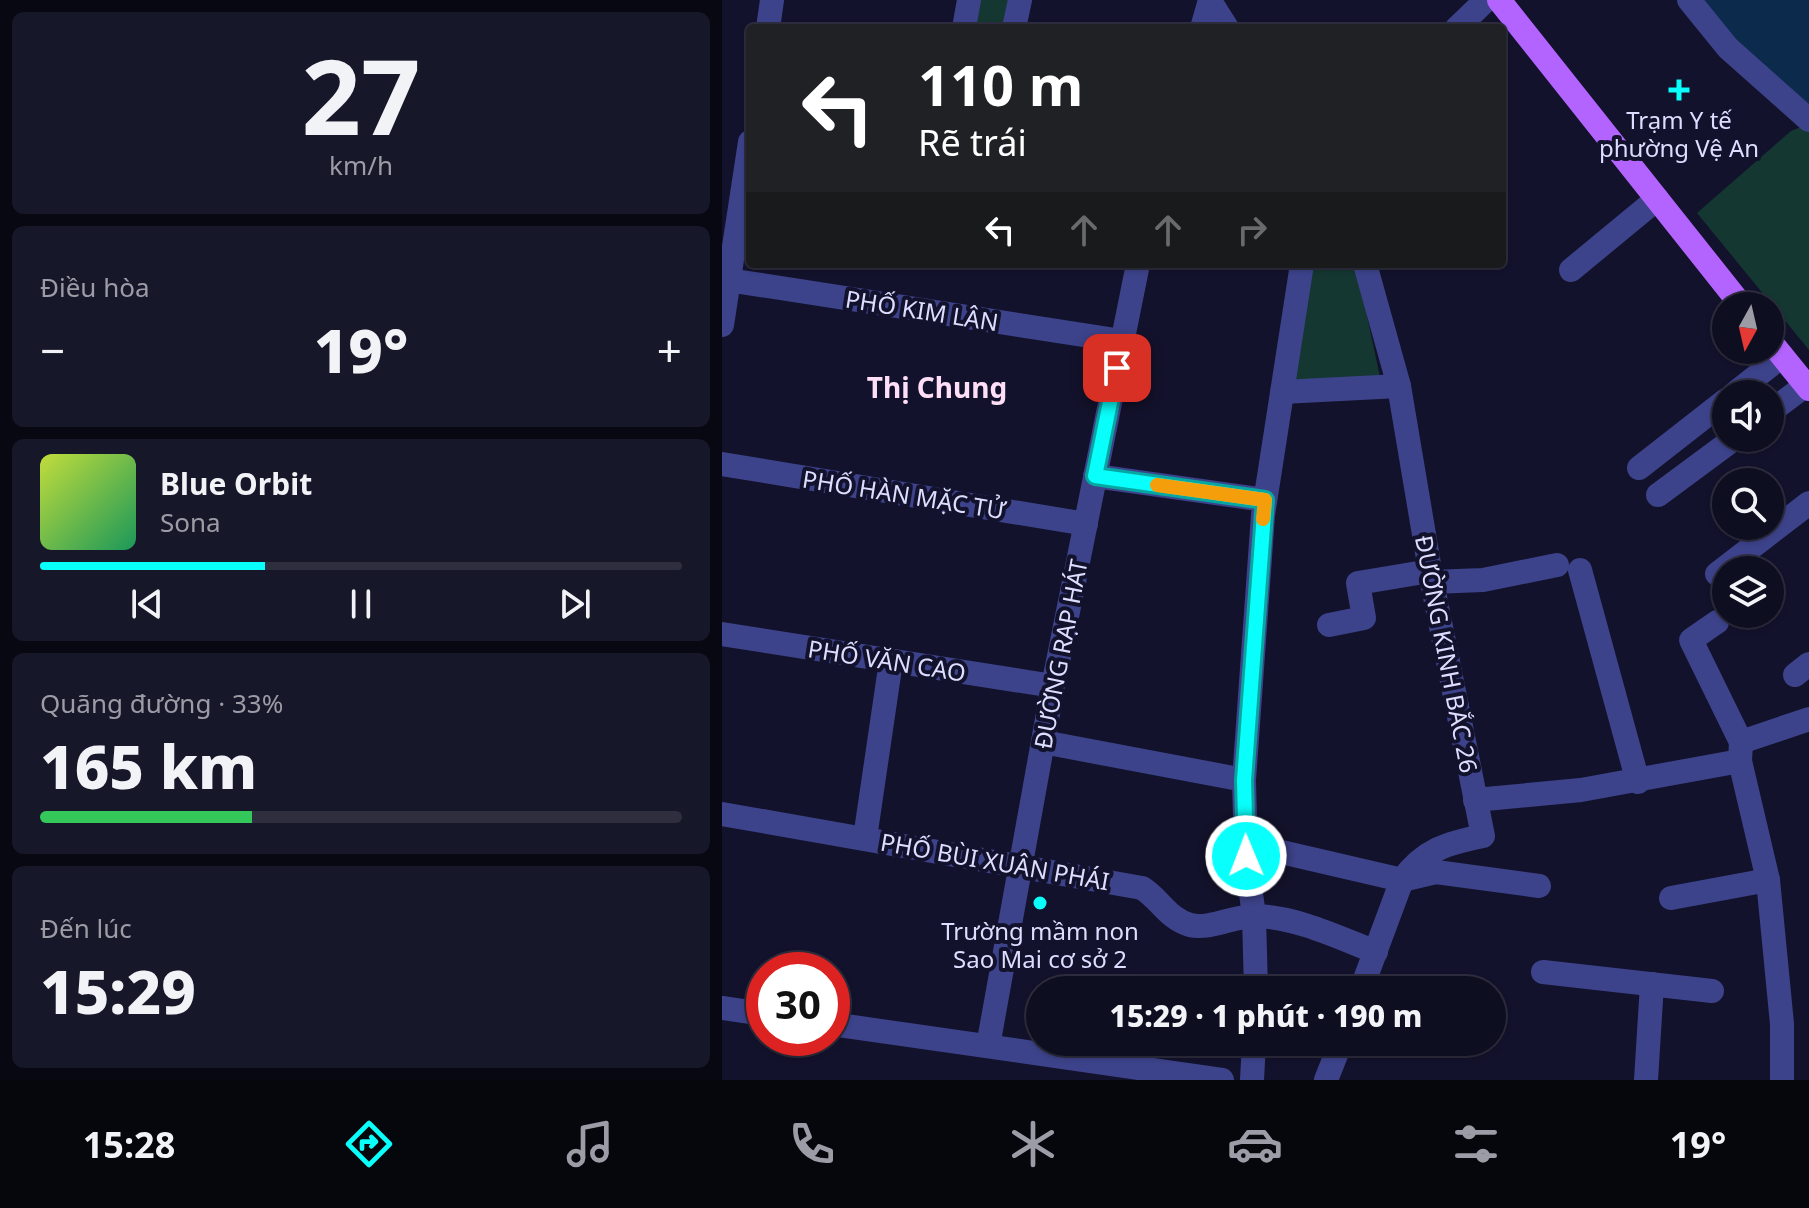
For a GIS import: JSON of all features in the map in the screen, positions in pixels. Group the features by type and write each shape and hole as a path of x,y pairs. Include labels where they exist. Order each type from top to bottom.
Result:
{"main road":[{"path":"1499,0 1731,292"},
{"path":"1784,359 1807,387"}],"street":[{"path":"769,24 772,0"},
{"path":"965,24 969,0"},
{"path":"1015,24 1020,0"},
{"path":"1203,24 1210,0"},
{"path":"1210,0 1225,24"},
{"path":"1461,24 1486,0"},
{"path":"1689,0 1728,48 1809,120"},
{"path":"722,325 725,279 746,164"},
{"path":"1571,270 1657,199"},
{"name":"ĐƯỜNG RẠP HÁT","path":"988,1046 1018,866 1137,268"},
{"path":"1256,976 1254,916 1246,856 1244,780 1265,500 1301,268"},
{"name":"ĐƯỜNG KINH BẮC 26","path":"1366,268 1399,386 1431,576 1483,836 1438,847 1425,854 1402,880 1367,976"},
{"name":"PHỐ KIM LÂN","path":"725,279 1122,341"},
{"path":"1747,380 1762,364"},
{"path":"1282,392 1399,386"},
{"path":"1784,403 1807,387"},
{"path":"1639,468 1712,411"},
{"path":"1658,495 1716,452"},
{"name":"PHỐ HÀN MẶC TỬ","path":"722,464 1086,524"},
{"path":"1095,476 1265,500"},
{"path":"1740,556 1809,503"},
{"path":"1329,625 1364,618 1358,583 1431,576 1483,580 1569,568 1638,782"},
{"path":"1712,625 1691,640 1740,751 1768,880 1782,1024 1782,1080"},
{"name":"PHỐ VĂN CAO","path":"722,634 1053,686"},
{"path":"865,838 891,661"},
{"path":"1475,800 1638,782 1740,751 1809,719"},
{"path":"1043,742 1244,780"},
{"name":"PHỐ BÙI XUÂN PHÁI","path":"722,814 1142,888 1154,896 1168,916 1193,926 1254,916 1292,920 1376,952"},
{"path":"1277,851 1402,880 1436,872 1539,886"},
{"path":"1671,898 1768,880"},
{"path":"1543,972 1690,991 1712,991"},
{"path":"1646,1080 1652,984"},
{"path":"722,1008 746,1011"},
{"path":"850,1027 1222,1080"},
{"path":"1252,1080 1253,1056"},
{"path":"1326,1080 1335,1056"}],"green space":[{"path":"976,0 1014,0 1009,24 972,24"},
{"path":"1806,125 1809,128 1809,350 1784,319 1784,292 1762,292 1697,213 1791,131"},
{"path":"1307,268 1357,268 1380,377 1294,383"}],"water":[{"path":"1703,0 1809,0 1809,110 1749,57"}],"slow traffic":[{"path":"1157,485 1265,500 1263,519"}],"place":[{"name":"Trạm Y tế phường Vệ An","path":"1679,90"},
{"name":"Trường mầm non Sao Mai cơ sở 2","path":"1040,903"}],"district":[{"name":"Thị Chung","path":"937,387"}],"route":[{"path":"1117,368 1095,476 1265,500 1244,780 1246,856"}]}
